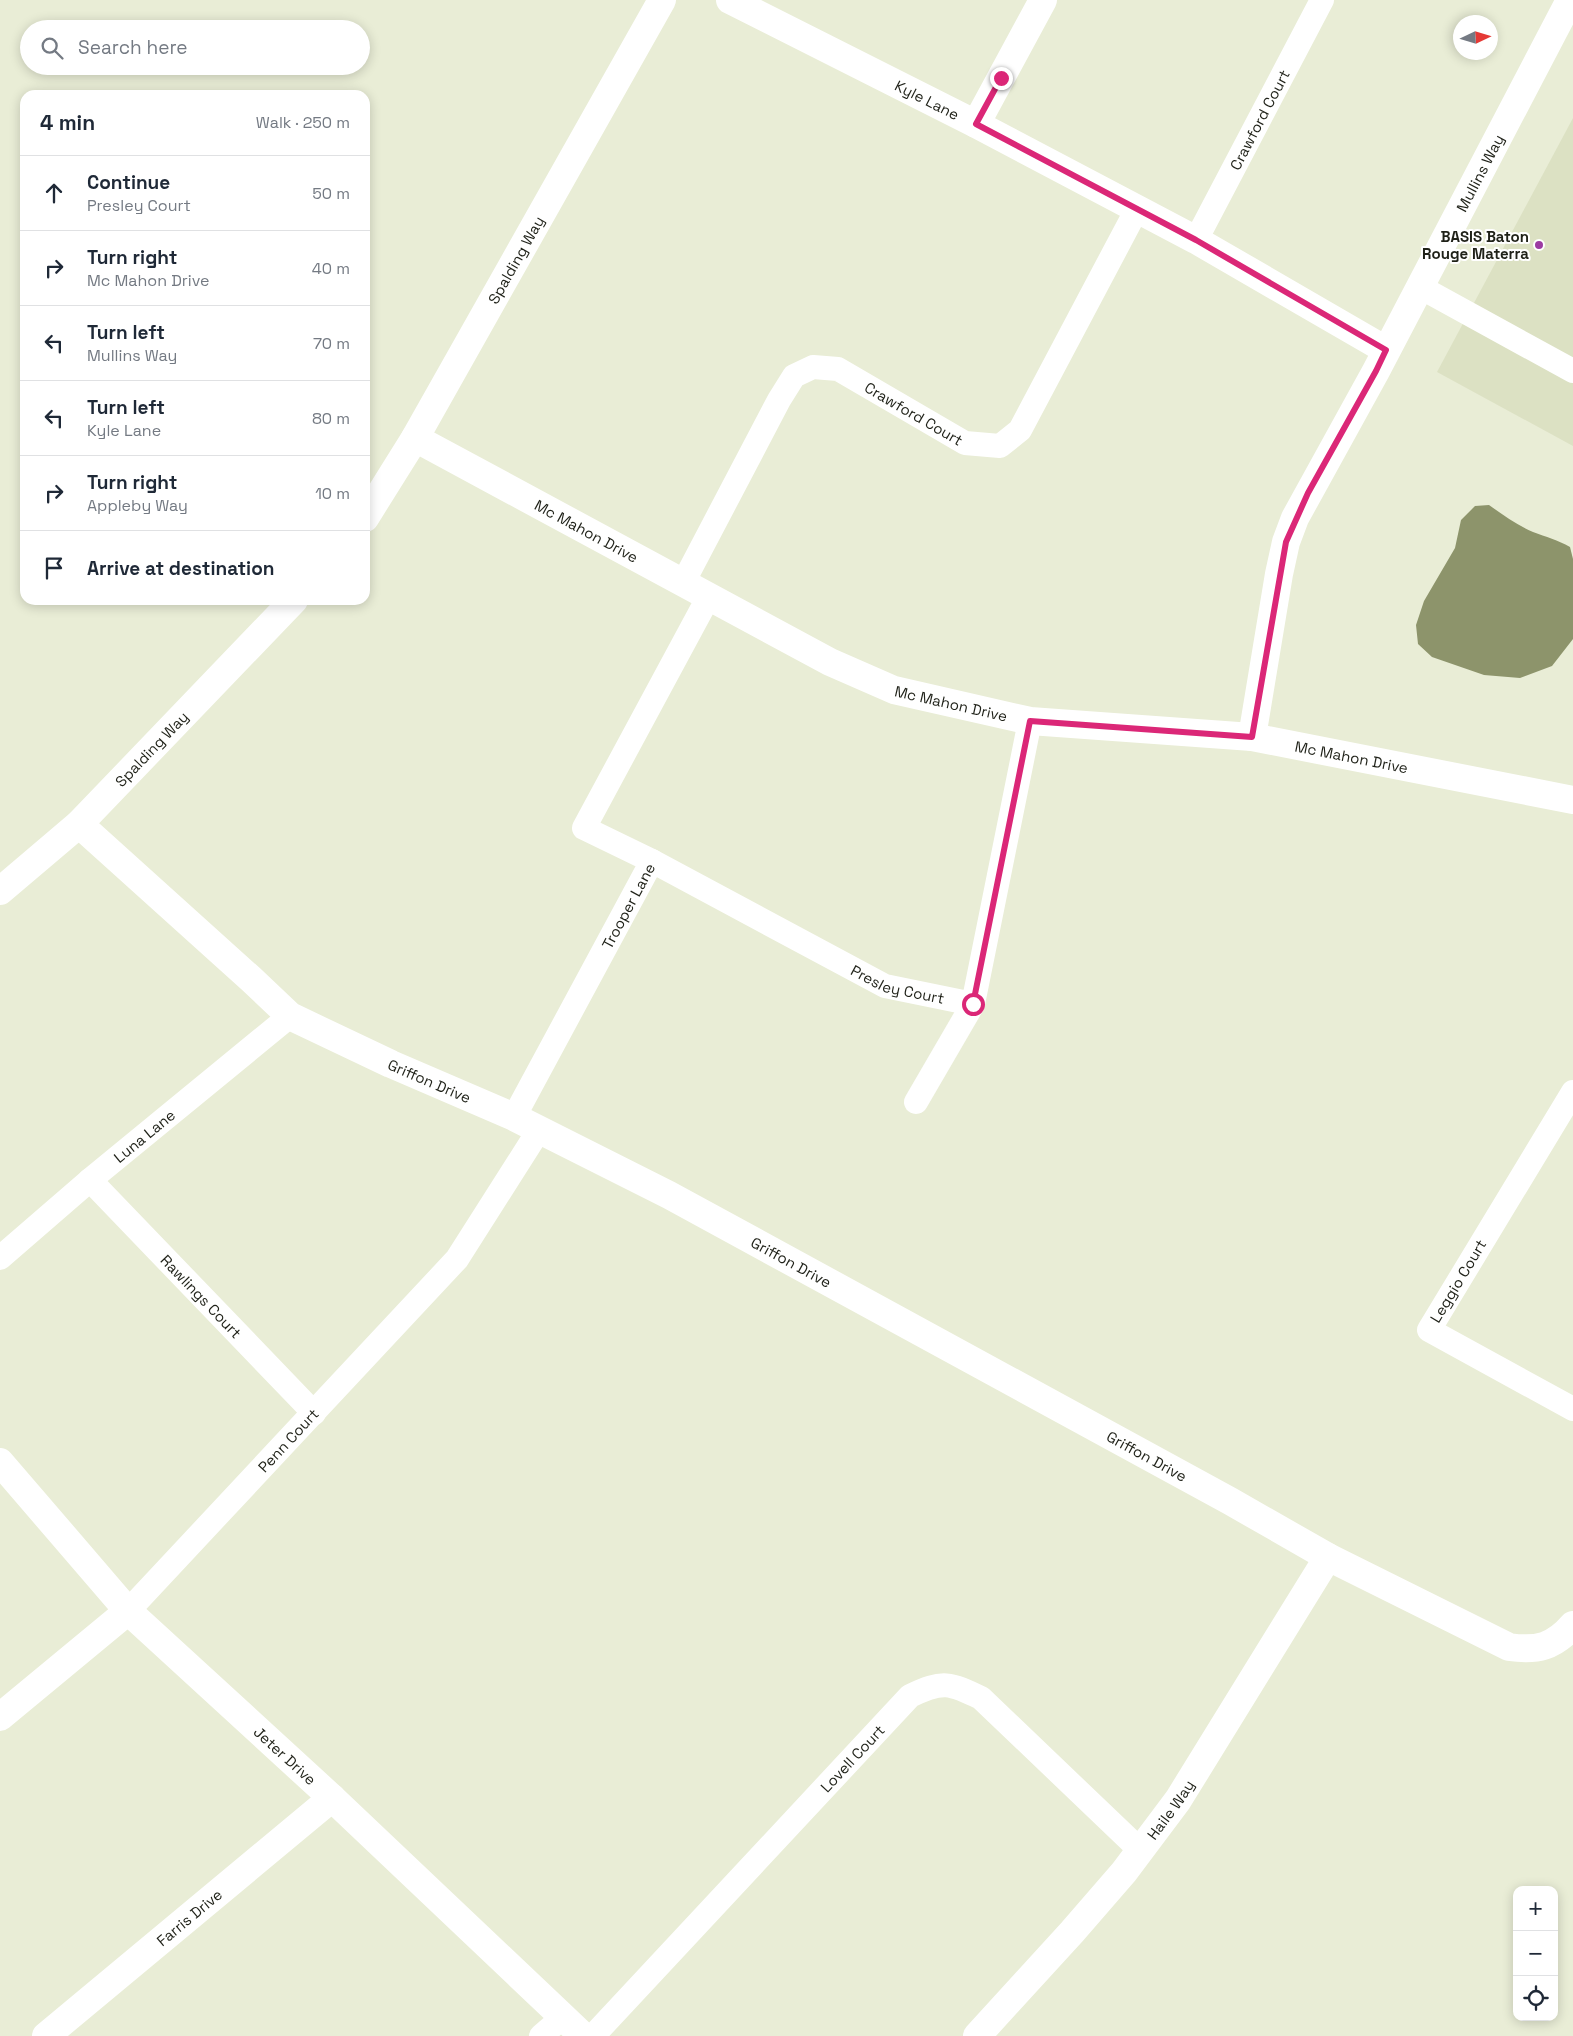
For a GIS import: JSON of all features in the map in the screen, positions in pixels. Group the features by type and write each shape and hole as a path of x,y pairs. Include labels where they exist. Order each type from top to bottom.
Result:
{"street":[{"name":"Spalding Way","path":"370,510 415,438 662,0"},
{"name":"Kyle Lane","path":"730,0 976,124 1196,240 1386,350"},
{"path":"976,124 1043,0"},
{"name":"Mullins Way","path":"1252,737 1286,542 1308,493 1376,371 1570,0"},
{"name":"Mc Mahon Drive","path":"415,438 830,662 894,690 1030,721 1252,737 1573,800"},
{"name":"Spalding Way","path":"0,891 79,824 289,605"},
{"name":"Griffon Drive","path":"79,824 290,1016 391,1064 514,1117 669,1195 1230,1501 1328,1557 1509,1647 1536,1648 1551,1644 1563,1637 1573,1625"},
{"name":"Jeter Drive","path":"0,1462 128,1611 332,1798 583,2036"},
{"name":"Haile Way","path":"977,2036 1072,1932 1140,1850 1178,1800 1328,1557"},
{"name":"Penn Court","path":"0,1717 128,1611"},
{"name":"Farris Drive","path":"46,2036 332,1798"}],"lane":[{"name":"Crawford Court","path":"1196,240 1322,0"},
{"name":"Crawford Court","path":"683,582 779,400 794,376 813,367 838,368 965,443 1000,446 1020,430 1137,209"},
{"path":"1420,287 1573,371"},
{"name":"Trooper Lane","path":"514,1117 652,861 584,828 709,596"},
{"path":"916,1102 973,1004 1030,721"},
{"name":"Presley Court","path":"652,861 885,986 973,1004"},
{"name":"Luna Lane","path":"0,1258 90,1180 290,1016"},
{"name":"Leggio Court","path":"1573,1092 1429,1330 1573,1409"},
{"name":"Penn Court","path":"128,1611 457,1259 539,1130"},
{"name":"Rawlings Court","path":"90,1180 314,1414"},
{"name":"Lovell Court","path":"593,2036 910,1696 929,1687 954,1685 981,1698 1140,1850"},
{"path":"540,2036 563,2017"}],"shaded area":[{"name":"BASIS Baton Rouge Materra","path":"1573,118 1573,446 1437,372"},
{"path":"1489,505 1527,529 1570,547 1573,559 1573,639 1552,666 1520,678 1484,675 1432,657 1418,644 1416,625 1424,601 1455,548 1461,520 1475,506"}],"place":[{"name":"BASIS Baton Rouge Materra","path":"1539,245"}],"route":[{"path":"973,1004 1030,721 1252,737 1286,542 1308,493 1386,350 1196,240 976,124 1001,78"}]}
